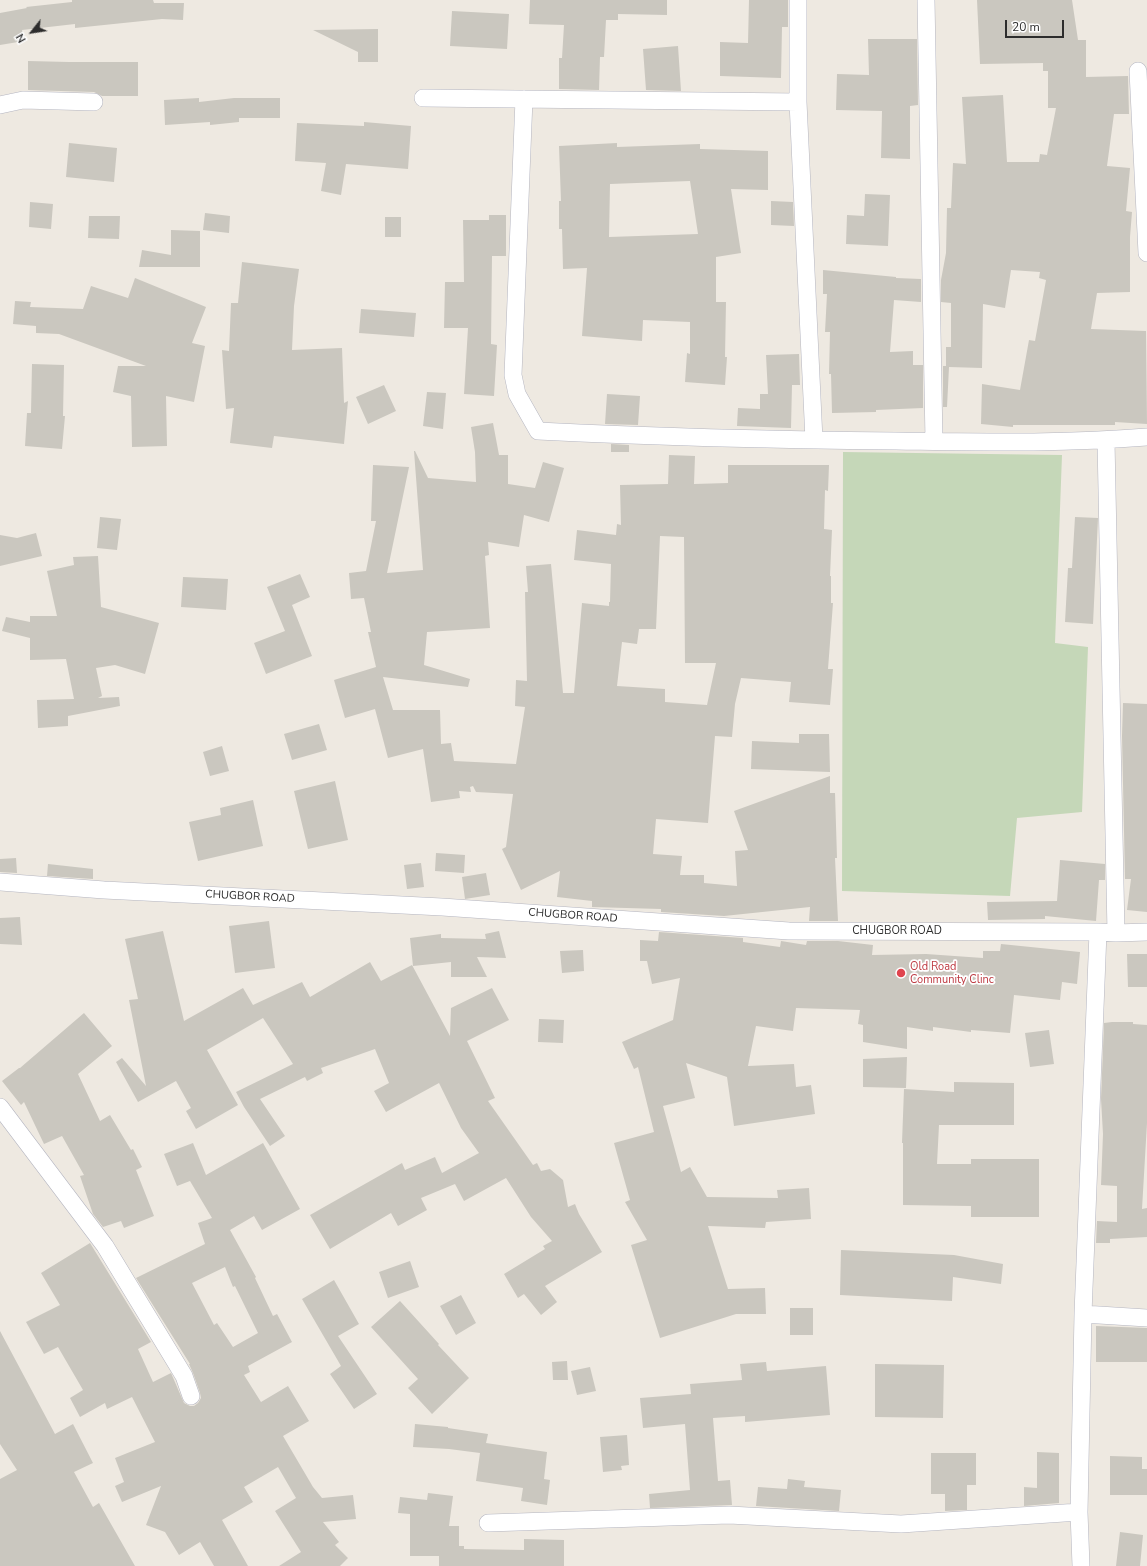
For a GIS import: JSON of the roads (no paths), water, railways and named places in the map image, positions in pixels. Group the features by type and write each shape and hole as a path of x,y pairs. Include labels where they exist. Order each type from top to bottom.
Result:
{"street":[{"path":"798,0 798,102 814,440"},
{"path":"926,0 934,441"},
{"path":"1138,71 1147,253"},
{"path":"423,98 798,102"},
{"path":"524,99 513,375 517,394 538,431 619,435 814,440 1106,441 1147,437"},
{"path":"0,105 23,100 94,102"},
{"path":"1106,441 1116,933"},
{"name":"CHUGBOR ROAD","path":"0,882 104,890 442,907 789,931 1147,932"},
{"path":"1081,1566 1079,1512 1083,1314 1098,932"},
{"path":"0,1107 105,1246 184,1376 191,1396"},
{"path":"1083,1314 1147,1318"},
{"path":"488,1523 729,1515 900,1524 1079,1512"}],"place":[{"name":"Old Road Community Clinc","path":"901,973"}]}
